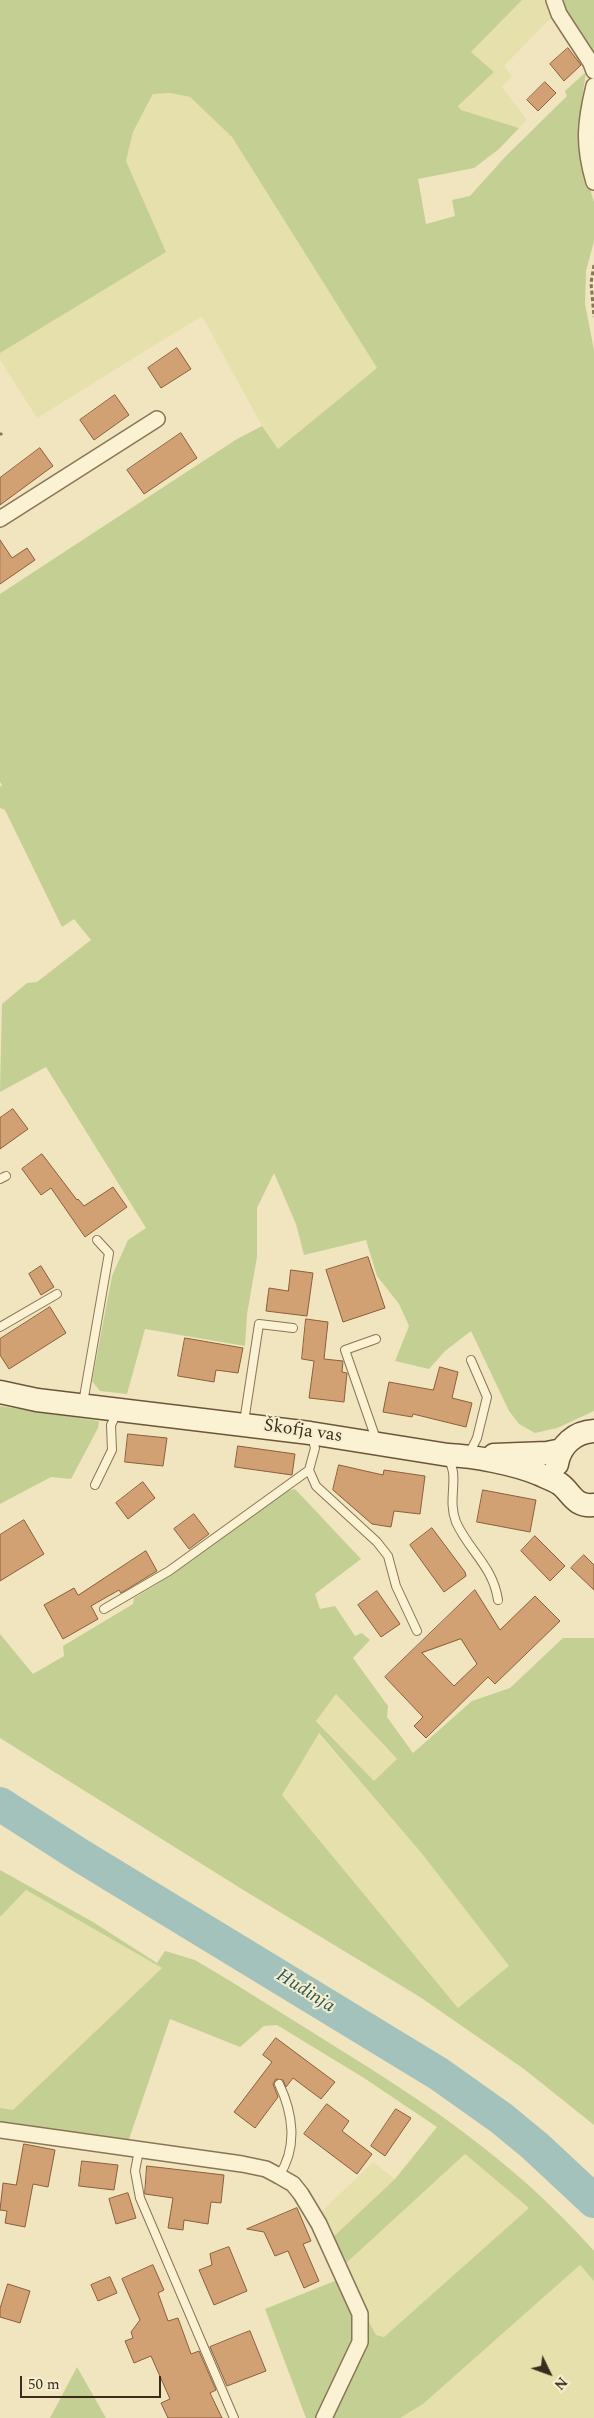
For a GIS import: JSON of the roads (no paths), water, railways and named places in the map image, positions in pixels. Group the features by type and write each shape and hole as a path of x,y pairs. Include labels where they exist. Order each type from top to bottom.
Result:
{"main road":[{"name":"Škofja vas","path":"0,1392 37,1400 244,1424 458,1455 537,1473 561,1485 568,1495 578,1502 594,1505"},
{"path":"561,1485 557,1474 562,1450 569,1440 580,1434 594,1431"},
{"path":"458,1455 547,1453 562,1450"}],"street":[{"path":"554,0 559,14 591,63 594,71"},
{"path":"594,86 586,118 586,146 594,182"},
{"path":"0,519 157,419"},
{"path":"0,2130 242,2164 266,2169 293,2184 319,2224 360,2314 360,2342 324,2418"}],"lane":[{"path":"83,1405 109,1253 97,1240"},
{"path":"0,1327 57,1294"},
{"path":"244,1424 259,1324 293,1328"},
{"path":"376,1339 345,1350 377,1444"},
{"path":"470,1360 487,1397 477,1438 458,1455 453,1473 451,1494 456,1521 488,1567 496,1585 498,1600"},
{"path":"95,1485 112,1450 111,1425 118,1409"},
{"path":"310,1433 315,1448 309,1470 316,1486 377,1542 388,1556 396,1586 416,1631"},
{"path":"104,1609 169,1571 309,1470"},
{"path":"279,2084 289,2105 292,2122 290,2148 285,2167 279,2176"},
{"path":"139,2150 135,2172 140,2198 234,2418"}],"waterway":[{"name":"Hudinja","path":"0,1804 81,1856 439,2074 501,2118 535,2146 594,2201"}]}
